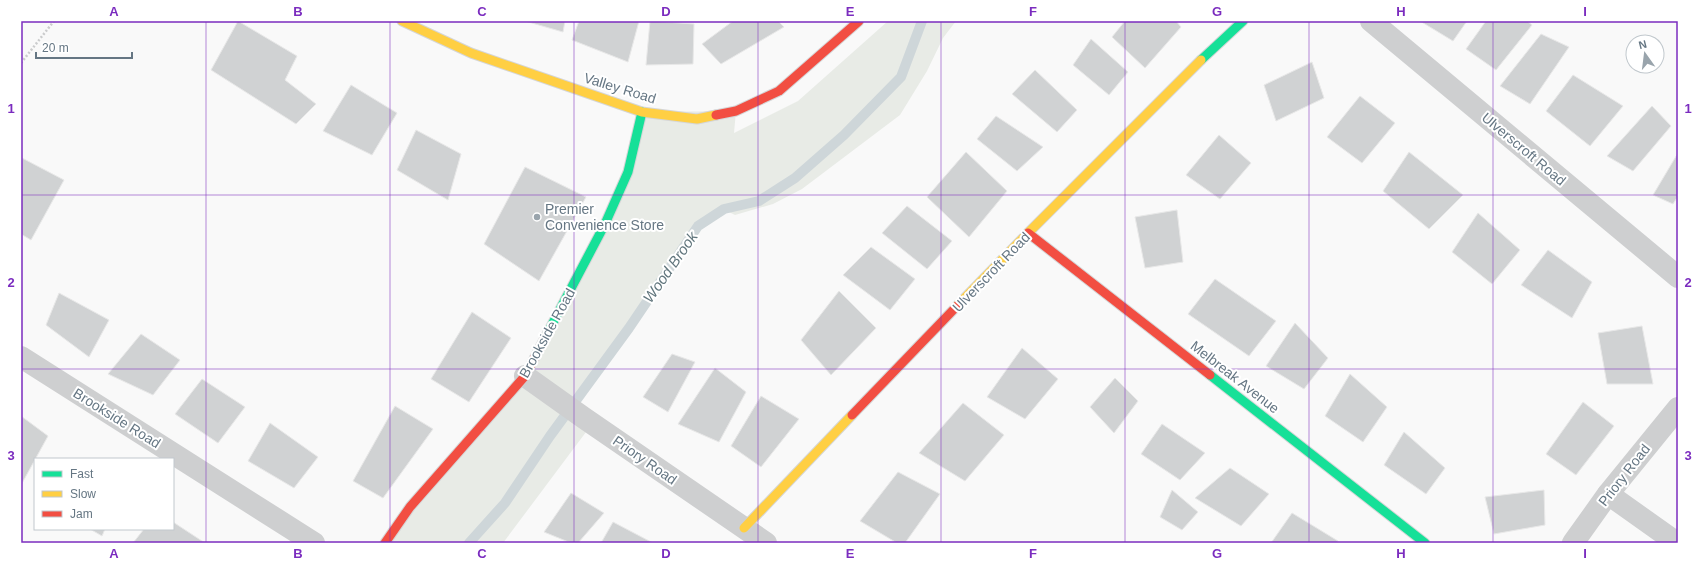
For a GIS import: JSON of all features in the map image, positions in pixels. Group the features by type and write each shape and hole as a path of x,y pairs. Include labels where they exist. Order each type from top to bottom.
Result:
{"street":[{"name":"Valley Road","path":"402,21 471,53 642,112 697,119 736,110 778,91 859,21"},
{"name":"Ulverscroft Road","path":"744,528 1028,233 1221,40 1243,21"},
{"name":"Ulverscroft Road","path":"1371,21 1678,276"},
{"name":"Brookside Road","path":"385,543 410,507 525,376 611,211 628,172 642,112"},
{"name":"Melbreak Avenue","path":"1028,233 1425,543"},
{"name":"Brookside Road","path":"21,357 314,543"},
{"name":"Priory Road","path":"525,376 766,543"},
{"name":"Priory Road","path":"1573,543 1608,494 1678,408"},
{"path":"1608,494 1677,543"}],"path":[{"path":"21,63 54,21"}],"shaded area":[{"path":"888,21 956,21 943,38 927,71 900,115 802,189 773,204 735,215 723,209 698,226 629,328 570,408 592,424 503,543 385,543 525,376 605,224 642,112 736,111 734,133 798,101"}],"building":[{"path":"238,21 297,56 285,80 316,104 296,124 211,70"},
{"path":"525,21 565,21 563,32"},
{"path":"579,21 639,21 628,62 572,40"},
{"path":"650,21 694,24 693,64 646,65"},
{"path":"733,21 778,21 784,27 721,64 702,44"},
{"path":"1125,21 1176,21 1181,27 1145,68 1112,37"},
{"path":"1420,21 1467,21 1453,41"},
{"path":"1486,21 1527,21 1532,25 1496,70 1466,49"},
{"path":"1541,34 1569,47 1530,104 1500,86"},
{"path":"1091,39 1128,72 1109,95 1073,65"},
{"path":"1312,62 1324,98 1276,121 1264,85"},
{"path":"1035,70 1077,110 1057,132 1012,94"},
{"path":"1573,75 1623,106 1590,146 1546,111"},
{"path":"351,85 397,113 372,155 323,131"},
{"path":"1360,96 1395,123 1362,163 1327,137"},
{"path":"1652,106 1671,126 1633,171 1607,156"},
{"path":"996,116 1043,147 1017,171 977,139"},
{"path":"416,130 461,154 448,200 397,170"},
{"path":"1219,135 1251,163 1220,199 1186,175"},
{"path":"966,152 1007,191 969,237 927,197"},
{"path":"1409,152 1463,195 1429,229 1383,191"},
{"path":"1678,153 1678,196 1673,204 1653,195"},
{"path":"22,158 64,180 31,240 21,234"},
{"path":"525,167 586,197 539,281 484,244"},
{"path":"907,206 952,241 927,269 882,233"},
{"path":"1177,210 1183,262 1145,268 1135,217"},
{"path":"1478,213 1520,250 1492,284 1452,252"},
{"path":"871,247 915,279 890,310 843,275"},
{"path":"1548,250 1592,282 1572,318 1521,285"},
{"path":"1215,279 1276,321 1249,356 1188,314"},
{"path":"839,291 876,328 831,375 801,340"},
{"path":"59,293 109,320 89,357 46,325"},
{"path":"472,312 511,338 469,402 431,379"},
{"path":"1295,323 1328,358 1304,389 1266,366"},
{"path":"1642,326 1653,384 1607,384 1598,333"},
{"path":"141,334 180,360 153,395 108,374"},
{"path":"1022,348 1058,379 1025,419 987,397"},
{"path":"672,354 695,362 668,412 643,397"},
{"path":"715,368 746,392 719,442 678,424"},
{"path":"1350,374 1387,407 1363,442 1325,416"},
{"path":"1115,378 1138,401 1114,433 1090,407"},
{"path":"202,379 245,407 218,443 175,414"},
{"path":"761,396 799,419 761,467 731,446"},
{"path":"1583,402 1614,426 1576,475 1546,454"},
{"path":"963,403 1004,435 965,481 919,453"},
{"path":"395,406 433,429 383,498 353,481"},
{"path":"21,416 48,436 36,458 34,458 34,461 21,485"},
{"path":"270,423 318,457 294,488 248,461"},
{"path":"1162,424 1205,453 1180,480 1141,454"},
{"path":"1404,432 1445,468 1426,494 1384,465"},
{"path":"1230,468 1269,494 1241,526 1195,498"},
{"path":"898,472 940,494 905,543 897,543 860,521"},
{"path":"1172,490 1198,512 1182,530 1160,517"},
{"path":"1544,490 1545,525 1494,534 1485,497"},
{"path":"571,493 604,513 578,543 571,543 544,532"},
{"path":"1292,513 1338,541 1337,543 1271,543"},
{"path":"613,522 653,543 601,543"},
{"path":"174,523 205,543 133,543 143,530 174,530"},
{"path":"92,530 105,530 102,536"}],"waterway":[{"name":"Wood Brook","path":"469,543 505,503 550,436 629,328 698,226 724,209 759,201 795,178 844,135 901,77 922,21"}],"traffic: fast":[{"path":"1201,60 1243,21"},
{"path":"546,336 605,224 628,172 642,112"},
{"path":"1210,375 1425,543"}],"traffic: slow":[{"path":"402,21 471,53 642,112 697,119 716,115"},
{"path":"958,305 1201,60"},
{"path":"744,528 852,415"}],"traffic: jam":[{"path":"716,115 736,111 779,91 859,21"},
{"path":"1028,233 1210,375"},
{"path":"852,415 958,305"},
{"path":"385,543 410,507 525,376 546,336"}],"place":[{"name":"Premier Convenience Store","path":"537,217"}]}
